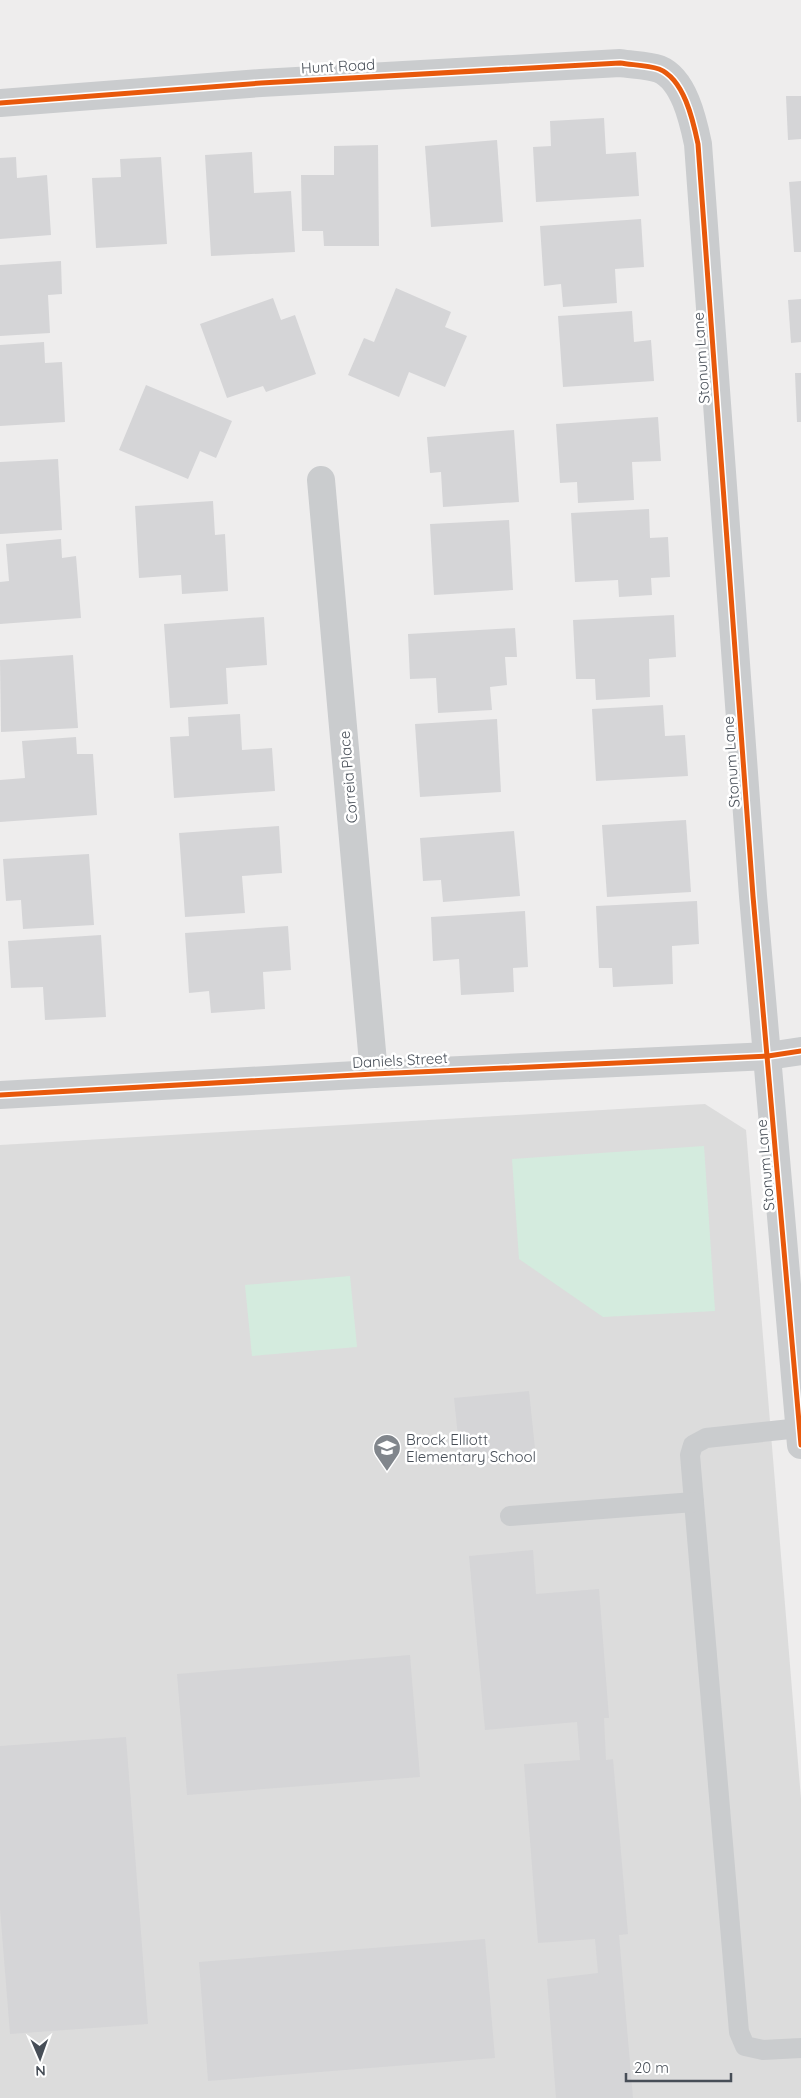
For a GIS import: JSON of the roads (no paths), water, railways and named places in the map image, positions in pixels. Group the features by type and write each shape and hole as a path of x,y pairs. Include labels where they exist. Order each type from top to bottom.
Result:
{"street":[{"name":"Hunt Road","path":"0,103 261,83 620,63 659,69 674,80"},
{"name":"Stonum Lane","path":"674,80 692,115 698,144 753,896 800,1437"},
{"name":"Correia Place","path":"321,480 374,1074"},
{"name":"Daniels Street","path":"0,1095 374,1074 768,1056 801,1051"}],"lane":[{"path":"800,1437 706,1438 693,1445 690,1455 739,2032 745,2046 763,2050 801,2048"},
{"path":"510,1516 694,1502"}],"place":[{"name":"Brock Elliott Elementary School","path":"387,1472"}]}
